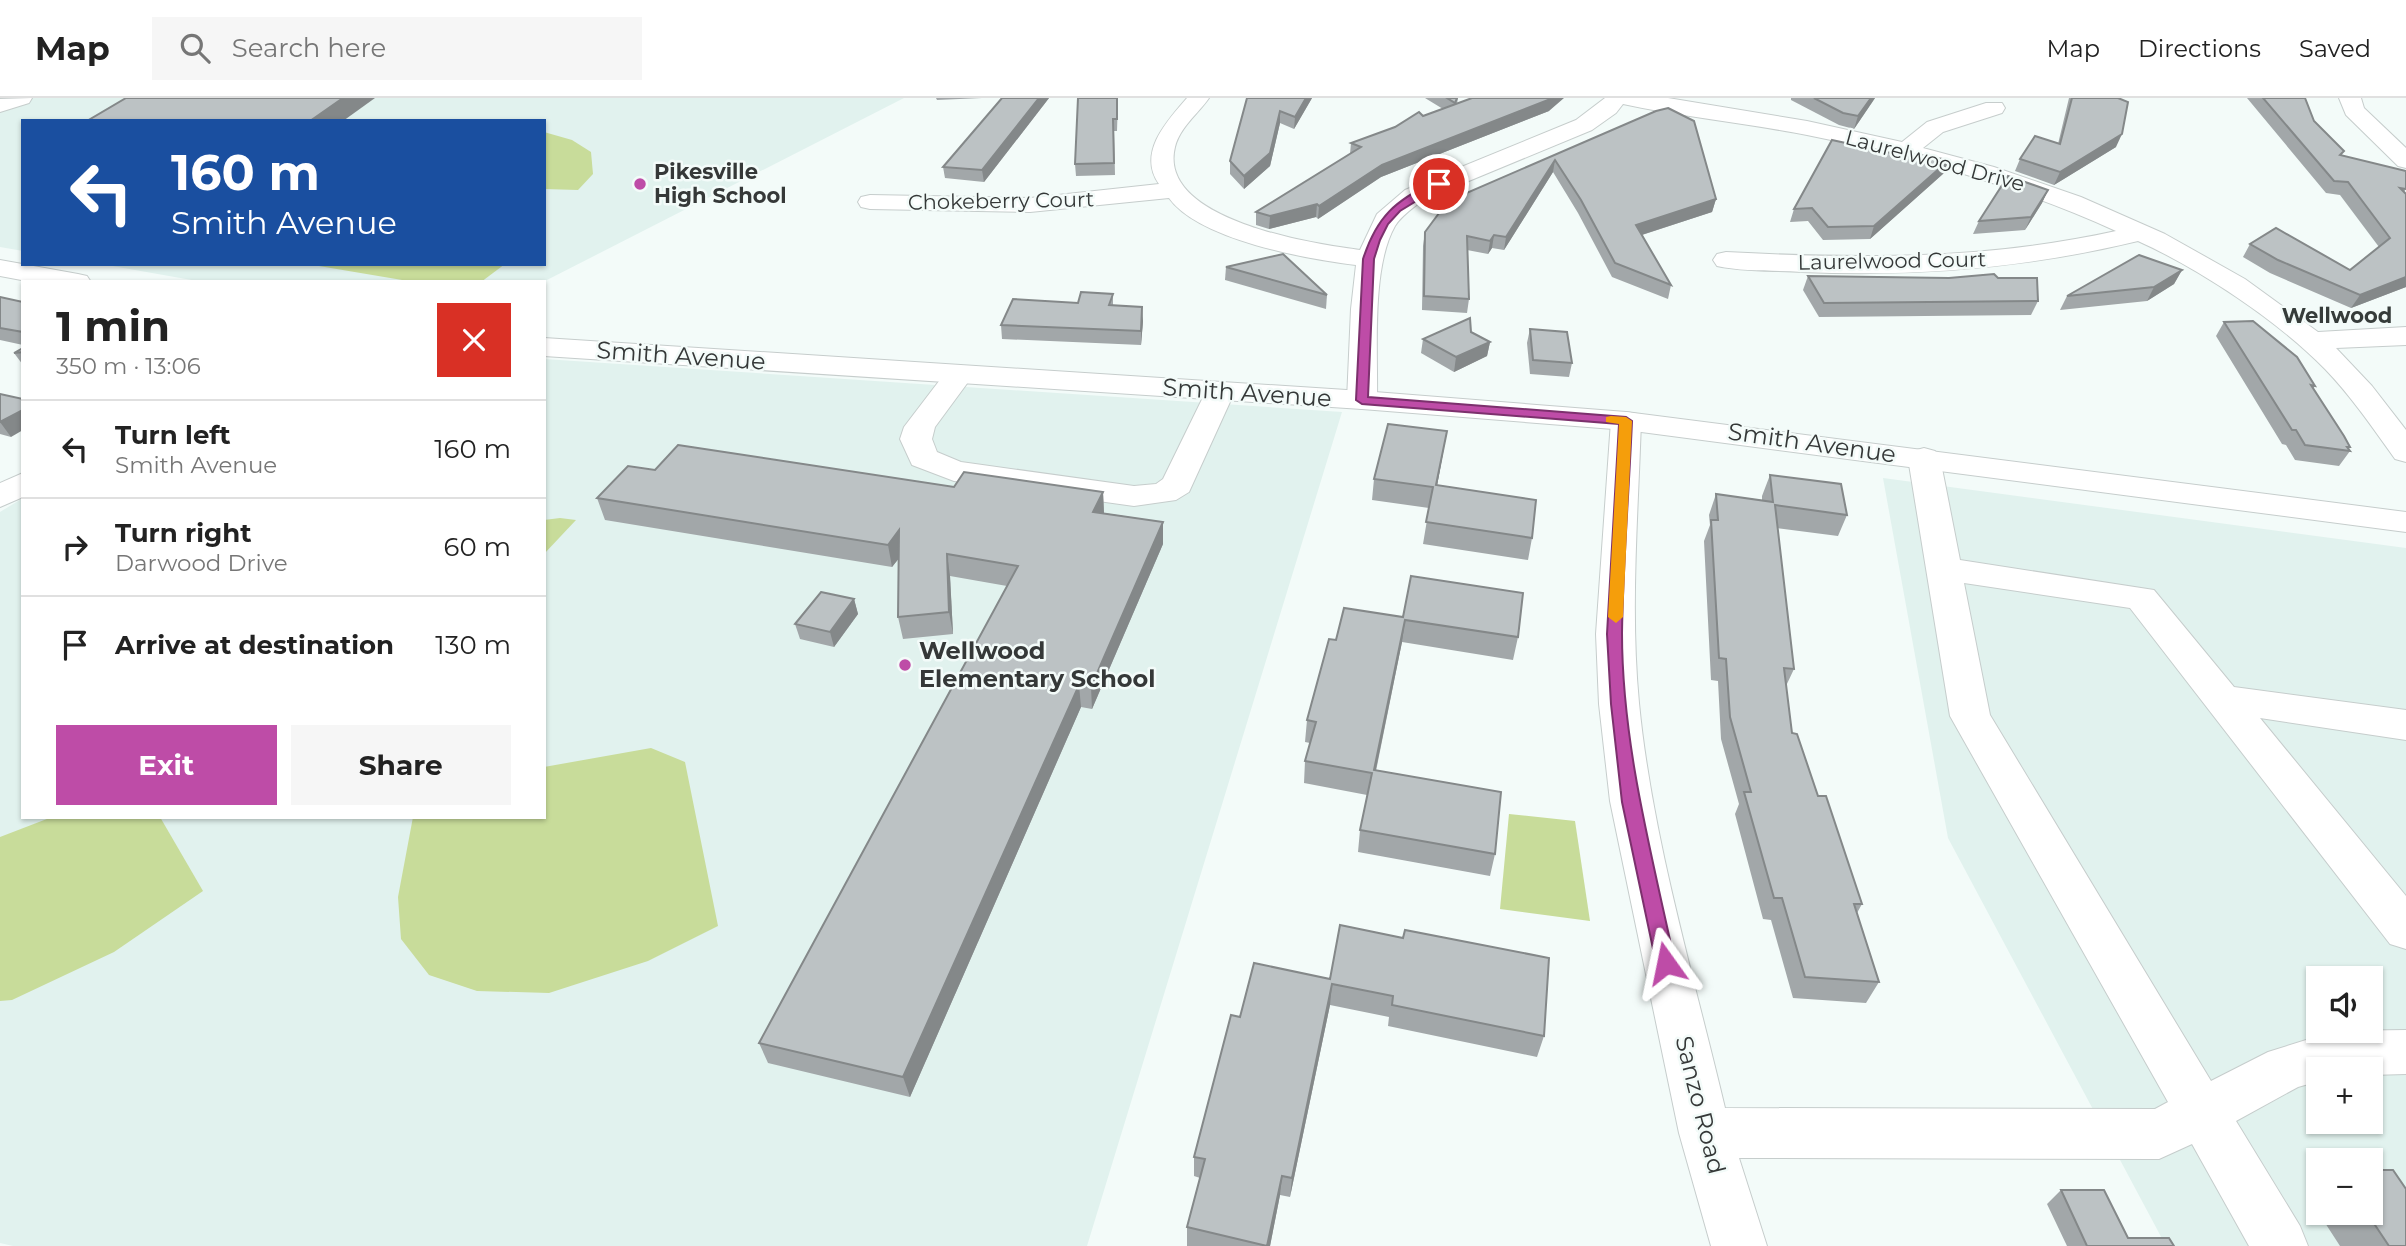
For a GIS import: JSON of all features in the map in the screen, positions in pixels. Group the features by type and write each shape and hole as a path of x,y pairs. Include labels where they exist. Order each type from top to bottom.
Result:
{"street":[{"path":"0,106 21,98"},
{"path":"1197,98 1163,147 1165,172 1174,190 1208,217 1231,229 1297,249 1369,259"},
{"path":"1362,400 1369,259 1383,223 1415,195 1584,125 1608,108 1616,98"},
{"name":"Laurelwood Drive","path":"1626,98 1764,120 1907,149 2040,190 2140,233 2229,281 2311,341 2367,399 2406,452"},
{"path":"2350,98 2354,110 2406,161"},
{"path":"1907,149 1935,127 1994,108"},
{"name":"Chokeberry Court","path":"870,202 1030,205 1174,190"},
{"name":"Laurelwood Court","path":"1726,260 1855,265 1954,264 2046,253 2140,233"},
{"path":"0,268 67,280"},
{"path":"2311,341 2406,336"},
{"name":"Smith Avenue","path":"546,347 1362,400 1626,421 2406,522"},
{"path":"958,374 920,427 916,439 923,458 954,471 1134,496 1164,493 1177,485 1220,391"},
{"name":"Sanzo Road","path":"1626,421 1615,634 1619,704 1631,802 1705,1133 1739,1246"},
{"path":"1924,458 1970,716 2280,1246"},
{"path":"0,496 21,484"},
{"path":"1944,569 2141,598 2406,930"},
{"path":"2222,699 2406,725"},
{"path":"1705,1133 2159,1134 2286,1068 2336,1053 2406,1052"}],"shaded area":[{"name":"Pikesville High School","path":"0,98 904,98 546,280 192,280 112,266 546,266 546,119 21,119 21,251 0,247"},
{"name":"Wellwood Elementary School","path":"546,359 1342,412 1087,1246 13,1246 0,1243 0,512 21,499 21,819 546,819"},
{"path":"1883,478 2406,548 2406,1246 2166,1246 1948,838"}],"green space":[{"path":"546,133 572,140 591,152 593,174 578,190 546,189"},
{"path":"319,266 502,266 484,280 402,280"},
{"path":"546,520 576,520 546,552"},
{"path":"651,748 685,762 718,926 648,961 549,993 477,991 429,975 401,939 398,897 413,819 546,819 546,767"},
{"path":"1509,814 1575,821 1590,921 1500,909"},
{"path":"47,819 161,819 203,891 114,952 12,1000 0,1001 0,837"}],"building":[{"path":"126,98 343,98 313,119 90,119"},
{"path":"1002,98 1039,98 982,170 943,167"},
{"path":"1078,98 1117,98 1117,119 1113,119 1114,163 1075,164"},
{"path":"1247,98 1306,98 1295,117 1280,111 1270,153 1244,176 1230,161"},
{"path":"1472,98 1553,98 1382,165 1319,206 1317,204 1270,216 1256,212 1361,147 1351,143 1395,127 1419,112 1423,116"},
{"path":"1814,98 1871,98 1858,116 1843,113"},
{"path":"2072,98 2118,98 2128,102 2122,134 2060,172 2020,159 2035,136 2060,144"},
{"path":"2263,98 2305,98 2314,121 2344,151 2340,155 2406,171 2406,189 2400,188 2406,194 2406,277 2360,295 2278,260 2250,244 2276,228 2350,270 2390,238 2348,182 2334,181"},
{"path":"1668,108 1694,121 1716,199 1636,225 1671,285 1615,263 1581,200 1555,160 1506,237 1494,235 1490,241 1467,236 1469,299 1424,296 1425,232 1448,201"},
{"path":"1832,140 1910,157 1915,154 1949,160 1874,226 1828,227 1812,208 1794,209"},
{"path":"2008,176 2048,190 2031,217 1979,221"},
{"path":"1283,254 1327,295 1226,267"},
{"path":"2139,255 2182,270 2154,287 2067,296"},
{"path":"1994,274 1998,278 2037,278 2038,301 1824,303 1808,276 1949,278"},
{"path":"1081,292 1113,294 1109,305 1142,307 1141,331 1001,325 1013,299 1078,303"},
{"path":"0,297 21,302 21,332 0,328"},
{"path":"1470,318 1471,332 1490,342 1456,357 1423,339"},
{"path":"2253,321 2297,357 2315,386 2311,385 2344,436 2350,451 2305,445 2296,430 2292,430 2224,322"},
{"path":"1530,329 1567,332 1572,363 1533,360"},
{"path":"0,394 21,399 21,411 0,422"},
{"path":"1388,424 1447,431 1436,485 1536,500 1532,538 1426,522 1433,487 1374,479"},
{"path":"678,445 954,487 964,472 1103,492 1093,512 1163,522 1091,687 1079,685 903,1077 759,1043 1018,566 947,554 949,612 898,617 899,530 888,545 597,498 628,466 655,470"},
{"path":"1770,475 1841,484 1847,515 1775,505 1794,669 1784,668 1792,733 1797,734 1818,796 1826,796 1862,904 1854,904 1879,982 1805,977 1782,898 1774,898 1744,792 1751,792 1730,717 1726,659 1719,658 1711,520 1718,520 1716,494 1773,502"},
{"path":"1411,576 1523,593 1518,637 1405,620 1374,770 1501,792 1495,854 1360,830 1372,773 1305,761 1316,722 1307,720 1329,639 1336,640 1344,608 1403,617"},
{"path":"821,592 854,599 830,632 795,624"},
{"path":"1340,925 1403,938 1405,930 1549,958 1544,1036 1392,1005 1393,996 1332,984 1292,1178 1282,1176 1267,1246 1187,1227 1205,1159 1194,1157 1231,1015 1240,1017 1254,963 1330,979"},
{"path":"2383,1170 2393,1170 2406,1189 2406,1246 2389,1246 2375,1225 2383,1225"},
{"path":"2061,1190 2104,1190 2128,1238 2169,1238 2174,1246 2087,1246"}],"slow traffic":[{"path":"1611,420 1626,421 1616,617"}],"place":[{"name":"Pikesville High School","path":"640,184"},
{"name":"Wellwood Elementary School","path":"905,665"}],"district":[{"name":"Wellwood","path":"2337,316"}],"route":[{"path":"1439,184 1415,195 1396,209 1383,223 1375,240 1369,259 1362,400 1626,421 1615,634 1619,704 1631,802 1666,963"}]}
